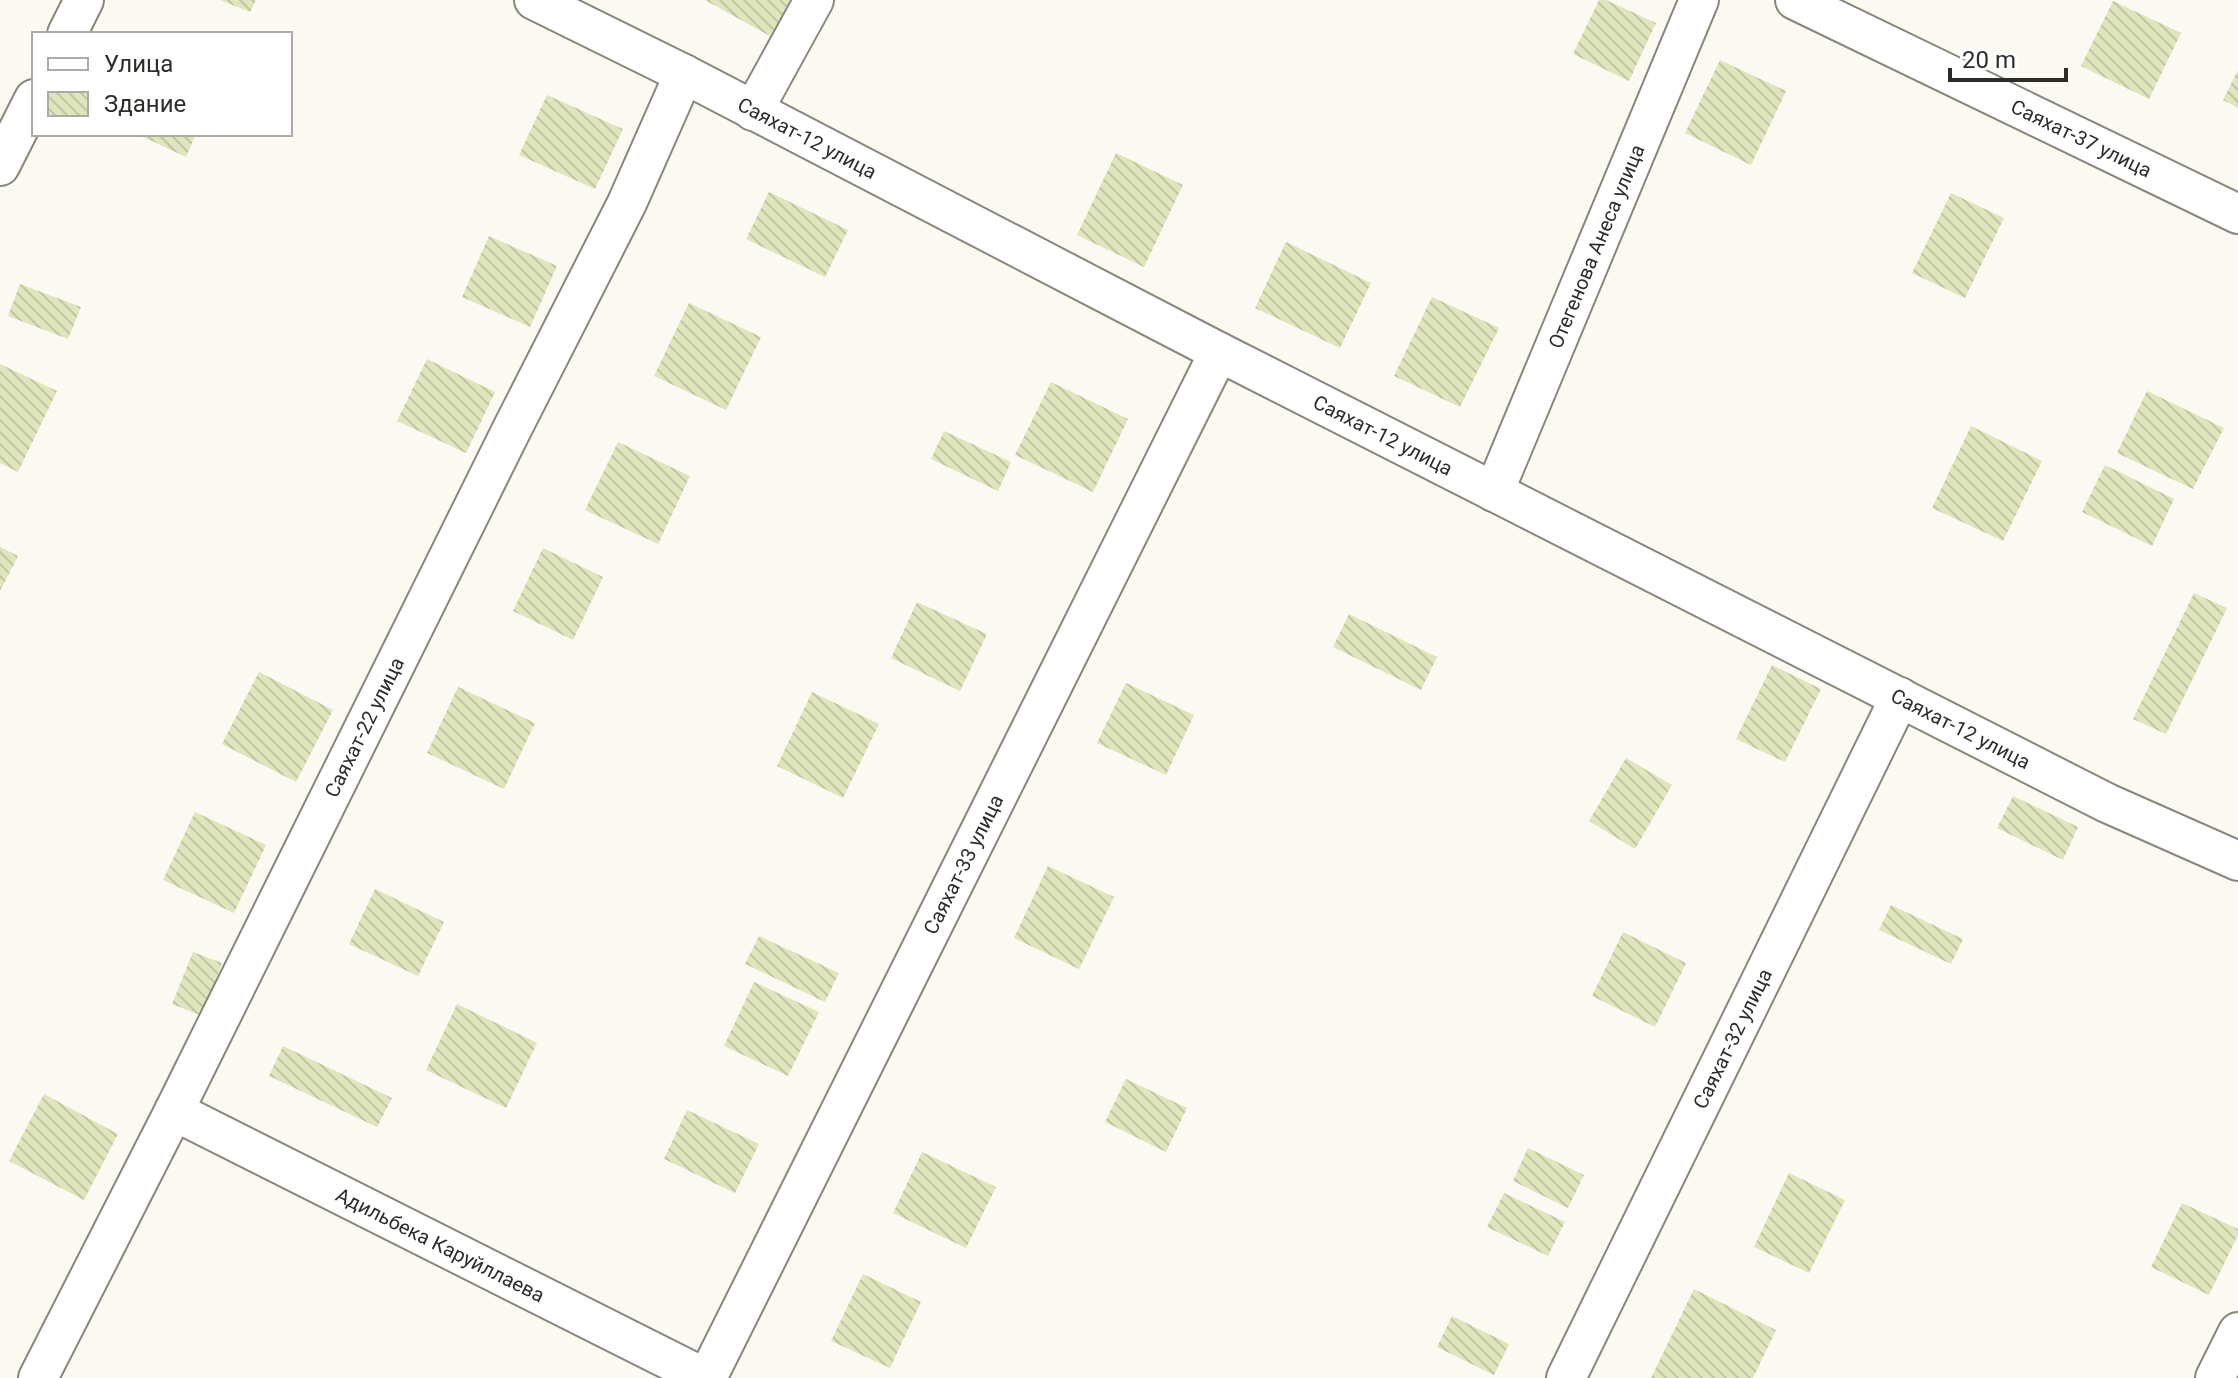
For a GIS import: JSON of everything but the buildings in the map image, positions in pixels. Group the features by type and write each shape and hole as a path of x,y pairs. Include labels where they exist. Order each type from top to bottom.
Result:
{"street":[{"path":"68,32 84,0"},
{"name":"Саяхат-12 улица","path":"534,0 2107,803 2238,861"},
{"path":"753,111 814,0"},
{"name":"Отегенова Анеса улица","path":"1494,492 1699,0"},
{"name":"Саяхат-37 улица","path":"1795,0 2238,214"},
{"name":"Саяхат-22 улица","path":"38,1378 627,203 684,74"},
{"path":"0,166 32,103"},
{"name":"Саяхат-33 улица","path":"706,1378 1219,352"},
{"name":"Саяхат-32 улица","path":"1566,1378 1900,697"},
{"name":"Адильбека Каруйллаева","path":"174,1111 706,1378"},
{"path":"2215,1378 2238,1332"}]}
